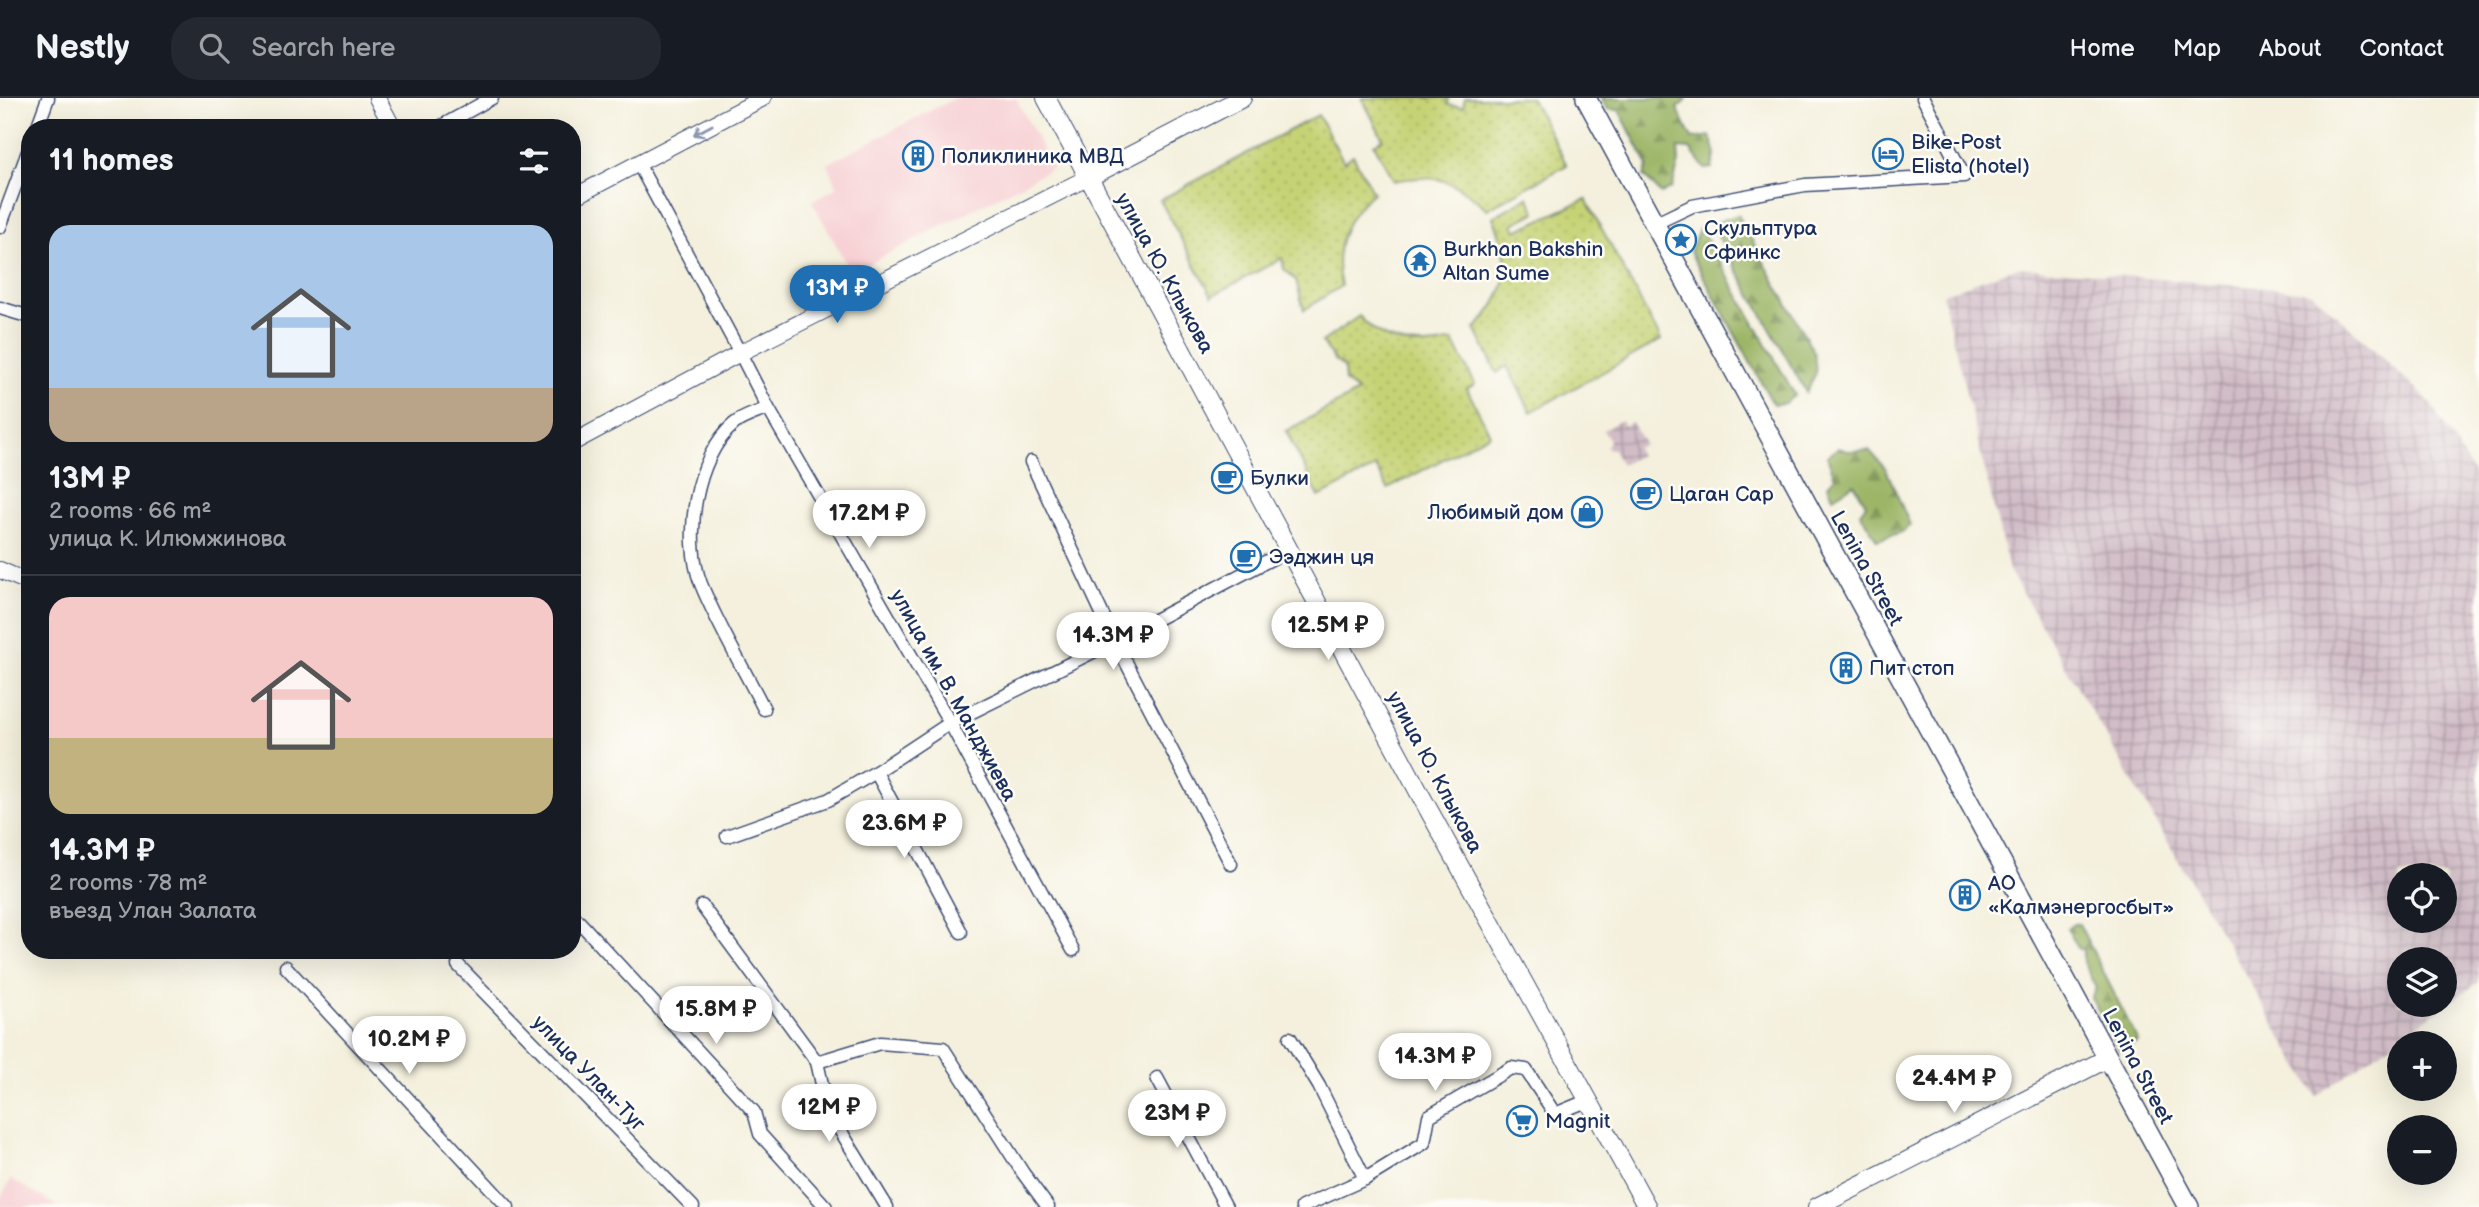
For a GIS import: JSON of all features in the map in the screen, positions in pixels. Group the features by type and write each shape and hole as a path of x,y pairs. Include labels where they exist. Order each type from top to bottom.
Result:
{"main road":[{"name":"улица Ю. Клыкова","path":"1046,98 1288,550 1647,1207"},
{"path":"1087,178 1242,98"},
{"name":"Lenina Street","path":"1586,98 2189,1207"},
{"path":"1817,1207 2108,1058"}],"street":[{"path":"40,119 48,98"},
{"path":"377,98 388,119"},
{"path":"454,119 492,98"},
{"path":"581,194 763,98"},
{"path":"1654,224 1692,206 1805,185 1964,177 1923,98"},
{"name":"улица им. В. Манджиева","path":"639,165 768,408 950,723 1073,950"},
{"path":"0,227 21,170"},
{"path":"581,438 740,353 1087,178"},
{"path":"0,308 21,314"},
{"path":"764,709 701,584 692,554 697,492 712,449 735,423 768,408"},
{"path":"1031,462 1115,641 1231,864"},
{"path":"727,836 828,800 950,723 1115,641 1288,550"},
{"path":"0,570 21,579"},
{"path":"876,772 961,932"},
{"path":"702,906 817,1062 826,1102 834,1120 887,1207"},
{"path":"581,924 754,1112 760,1134 826,1207"},
{"name":"улица Улан-Туг","path":"458,965 693,1207"},
{"path":"286,967 508,1207"},
{"path":"1290,1038 1319,1086 1365,1179"},
{"path":"817,1062 880,1043 943,1048 1023,1173 1048,1207"},
{"path":"1302,1207 1365,1179 1424,1143 1429,1116 1511,1068 1526,1070 1555,1114 1589,1100"},
{"path":"1157,1078 1226,1207"}],"shaded area":[{"path":"955,98 1016,98 1053,168 851,273 812,201 837,187 827,164"},
{"path":"2018,267 2312,292 2430,402 2479,482 2479,982 2457,997 2457,947 2387,947 2387,1017 2429,1017 2409,1031 2387,1031 2387,1046 2316,1096 2009,570 1942,294"},
{"path":"1621,420 1624,426 1632,422 1644,444 1636,448 1640,455 1621,465 1613,449 1606,448 1609,440 1603,430"},
{"path":"11,1179 59,1207 0,1207 0,1199"}],"green space":[{"path":"1362,98 1449,98 1448,105 1463,107 1465,98 1531,98 1567,165 1487,209 1465,191 1445,181 1422,178 1394,181 1374,144 1383,139"},
{"path":"1601,98 1685,98 1687,100 1677,108 1692,139 1710,136 1716,153 1712,168 1705,169 1690,149 1678,148 1679,162 1672,188 1661,194 1644,176 1648,166 1619,110 1607,109"},
{"path":"1318,115 1344,162 1353,155 1373,193 1355,212 1343,235 1338,259 1341,286 1304,310 1296,280 1284,269 1282,258 1212,296 1160,200"},
{"path":"1528,197 1536,212 1513,224 1516,231 1586,199 1661,340 1531,412 1507,366 1497,373 1475,329 1496,302 1505,276 1504,249 1493,217"},
{"path":"1738,215 1814,352 1816,373 1806,392 1711,224"},
{"path":"1700,227 1795,395 1785,403 1773,404 1690,252"},
{"path":"1359,316 1379,333 1402,343 1427,345 1453,341 1475,384 1467,389 1490,434 1388,489 1376,467 1319,497 1286,431 1358,392 1345,382 1344,367 1335,361 1322,342"},
{"path":"1838,448 1848,451 1869,450 1886,469 1910,525 1902,532 1877,540 1860,513 1866,504 1854,484 1833,497 1828,485 1835,477 1827,456"},
{"path":"2074,923 2079,924 2138,1041 2120,1050 2091,998 2096,988 2083,962 2083,950 2078,948 2067,928"}],"place":[{"name":"Bike-Post Elista (hotel)","path":"1888,154"},
{"name":"Поликлиника МВД","path":"918,156"},
{"name":"Скульптура Сфинкс","path":"1681,240"},
{"name":"Burkhan Bakshin Altan Sume","path":"1420,261"},
{"name":"Булки","path":"1227,478"},
{"name":"Цаган Сар","path":"1646,494"},
{"name":"Любимый дом","path":"1587,512"},
{"name":"Ээджин ця","path":"1246,557"},
{"name":"Пит стоп","path":"1846,668"},
{"name":"АО «Калмэнергосбыт»","path":"1965,895"},
{"name":"Magnit","path":"1522,1121"}]}
